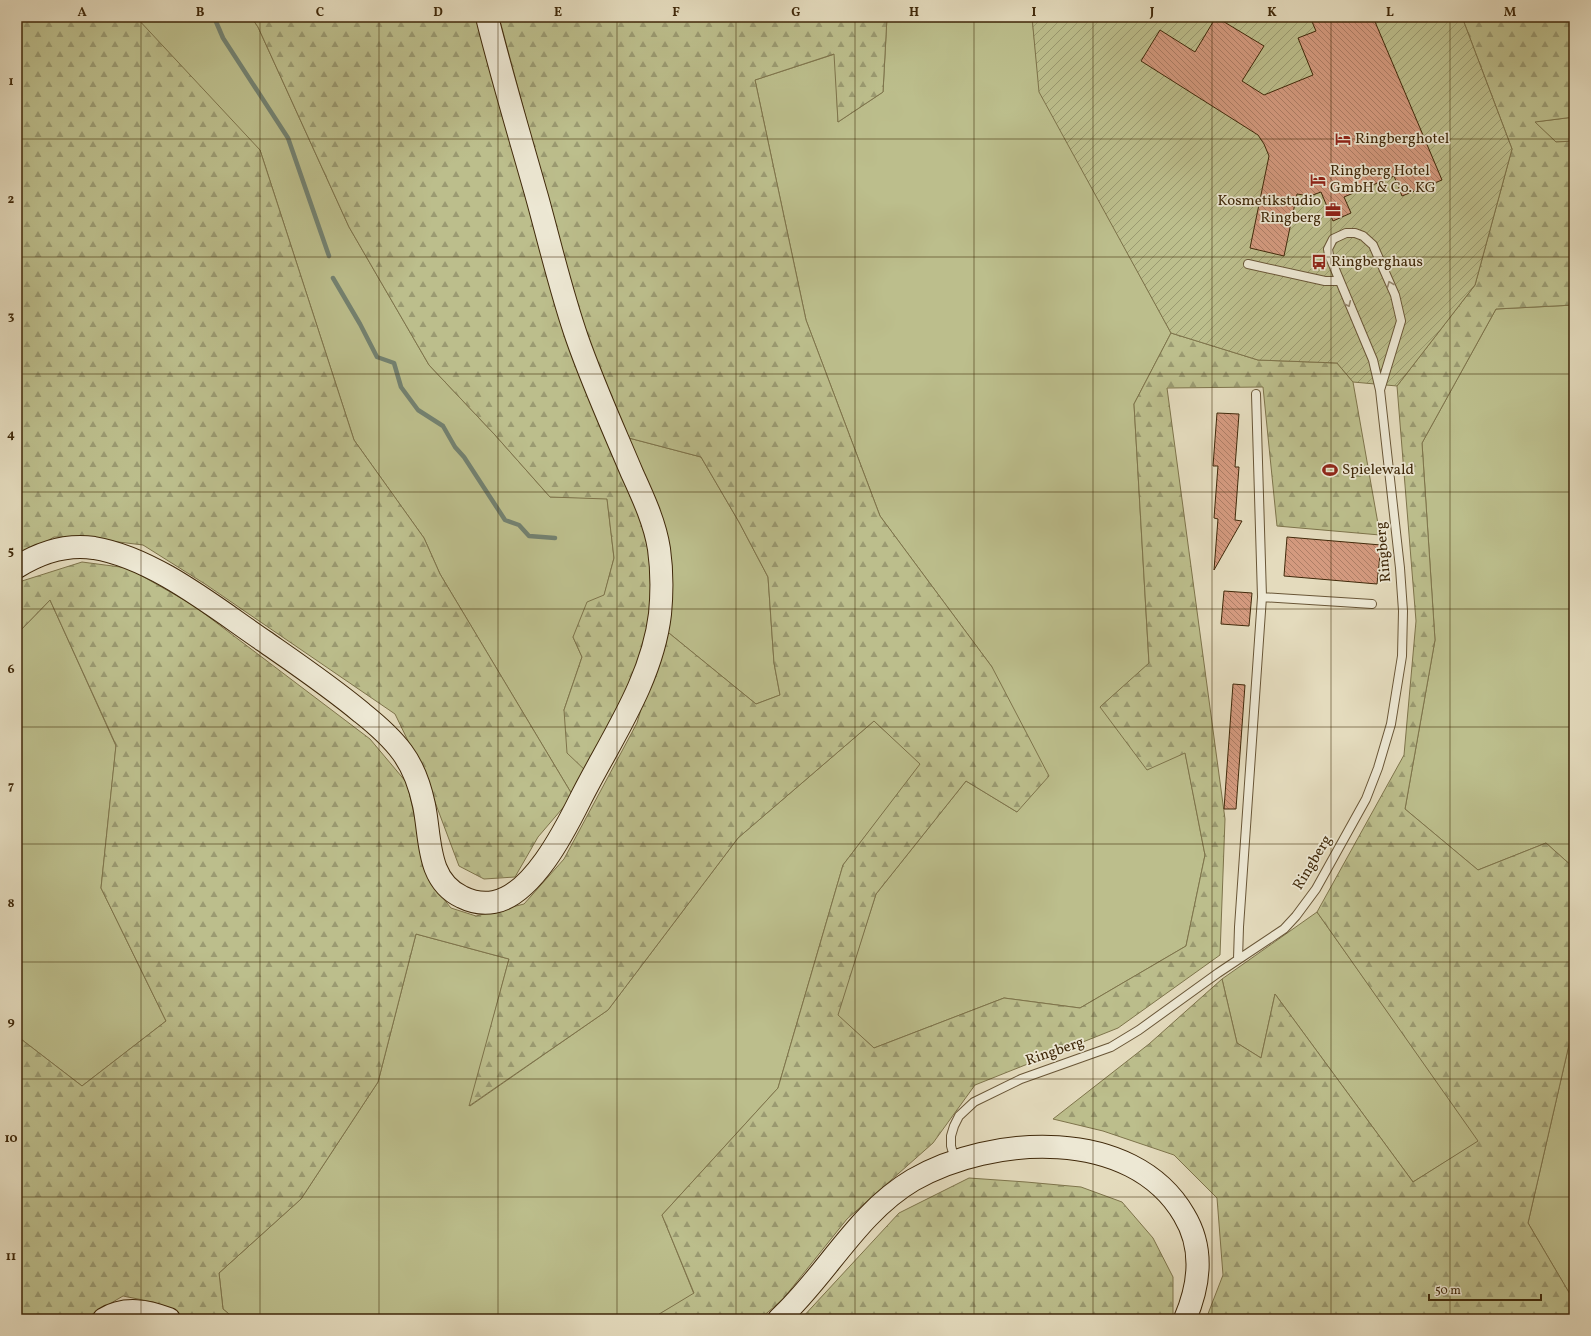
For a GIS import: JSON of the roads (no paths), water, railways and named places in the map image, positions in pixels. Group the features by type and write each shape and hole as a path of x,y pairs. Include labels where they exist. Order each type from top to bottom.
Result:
{"main road":[{"path":"17,567 34,557 68,547 92,548 115,553 135,561 172,580 333,689 385,732 400,749 411,765 424,804 432,860 437,875 455,894 469,900 482,903 496,902 510,896 524,885 542,864 562,835 629,707 647,667 660,614 661,572 659,548 645,503 590,373 566,305 486,17"},
{"path":"779,1319 876,1209 895,1192 913,1180 955,1161 973,1155 1015,1148 1059,1147 1076,1149 1110,1157 1133,1168 1154,1179 1169,1193 1181,1208 1191,1227 1197,1246 1198,1276 1185,1319"},
{"path":"104,1319 118,1313 129,1311 139,1311 169,1319"}],"lane":[{"name":"Ringberg","path":"955,1161 951,1146 951,1136 954,1126 959,1116 974,1102 987,1094 1021,1079 1112,1047 1139,1030 1238,959 1284,929 1296,916 1316,889 1366,799 1378,768 1391,724 1402,656 1403,611 1394,504 1380,390 1373,360 1338,281 1329,256 1328,249 1330,243 1333,239 1346,233 1355,233 1363,236 1373,245 1395,295 1401,321 1380,390"},
{"path":"1248,264 1325,281 1338,281"},
{"path":"1238,959 1238,927 1262,597 1256,394"},
{"path":"1262,597 1372,604"}],"waterway":[{"path":"214,17 223,38 288,138 329,256"},
{"path":"333,278 360,324 377,357 394,363 401,387 418,410 443,426 455,447 464,457 505,520 519,525 529,536 555,538"}],"place":[{"name":"Ringberghotel","path":"1343,139"},
{"name":"Ringberg Hotel GmbH & Co. KG","path":"1318,180"},
{"name":"Kosmetikstudio Ringberg","path":"1333,210"},
{"name":"Ringberghaus","path":"1319,262"},
{"name":"Spielewald","path":"1330,470"}]}
